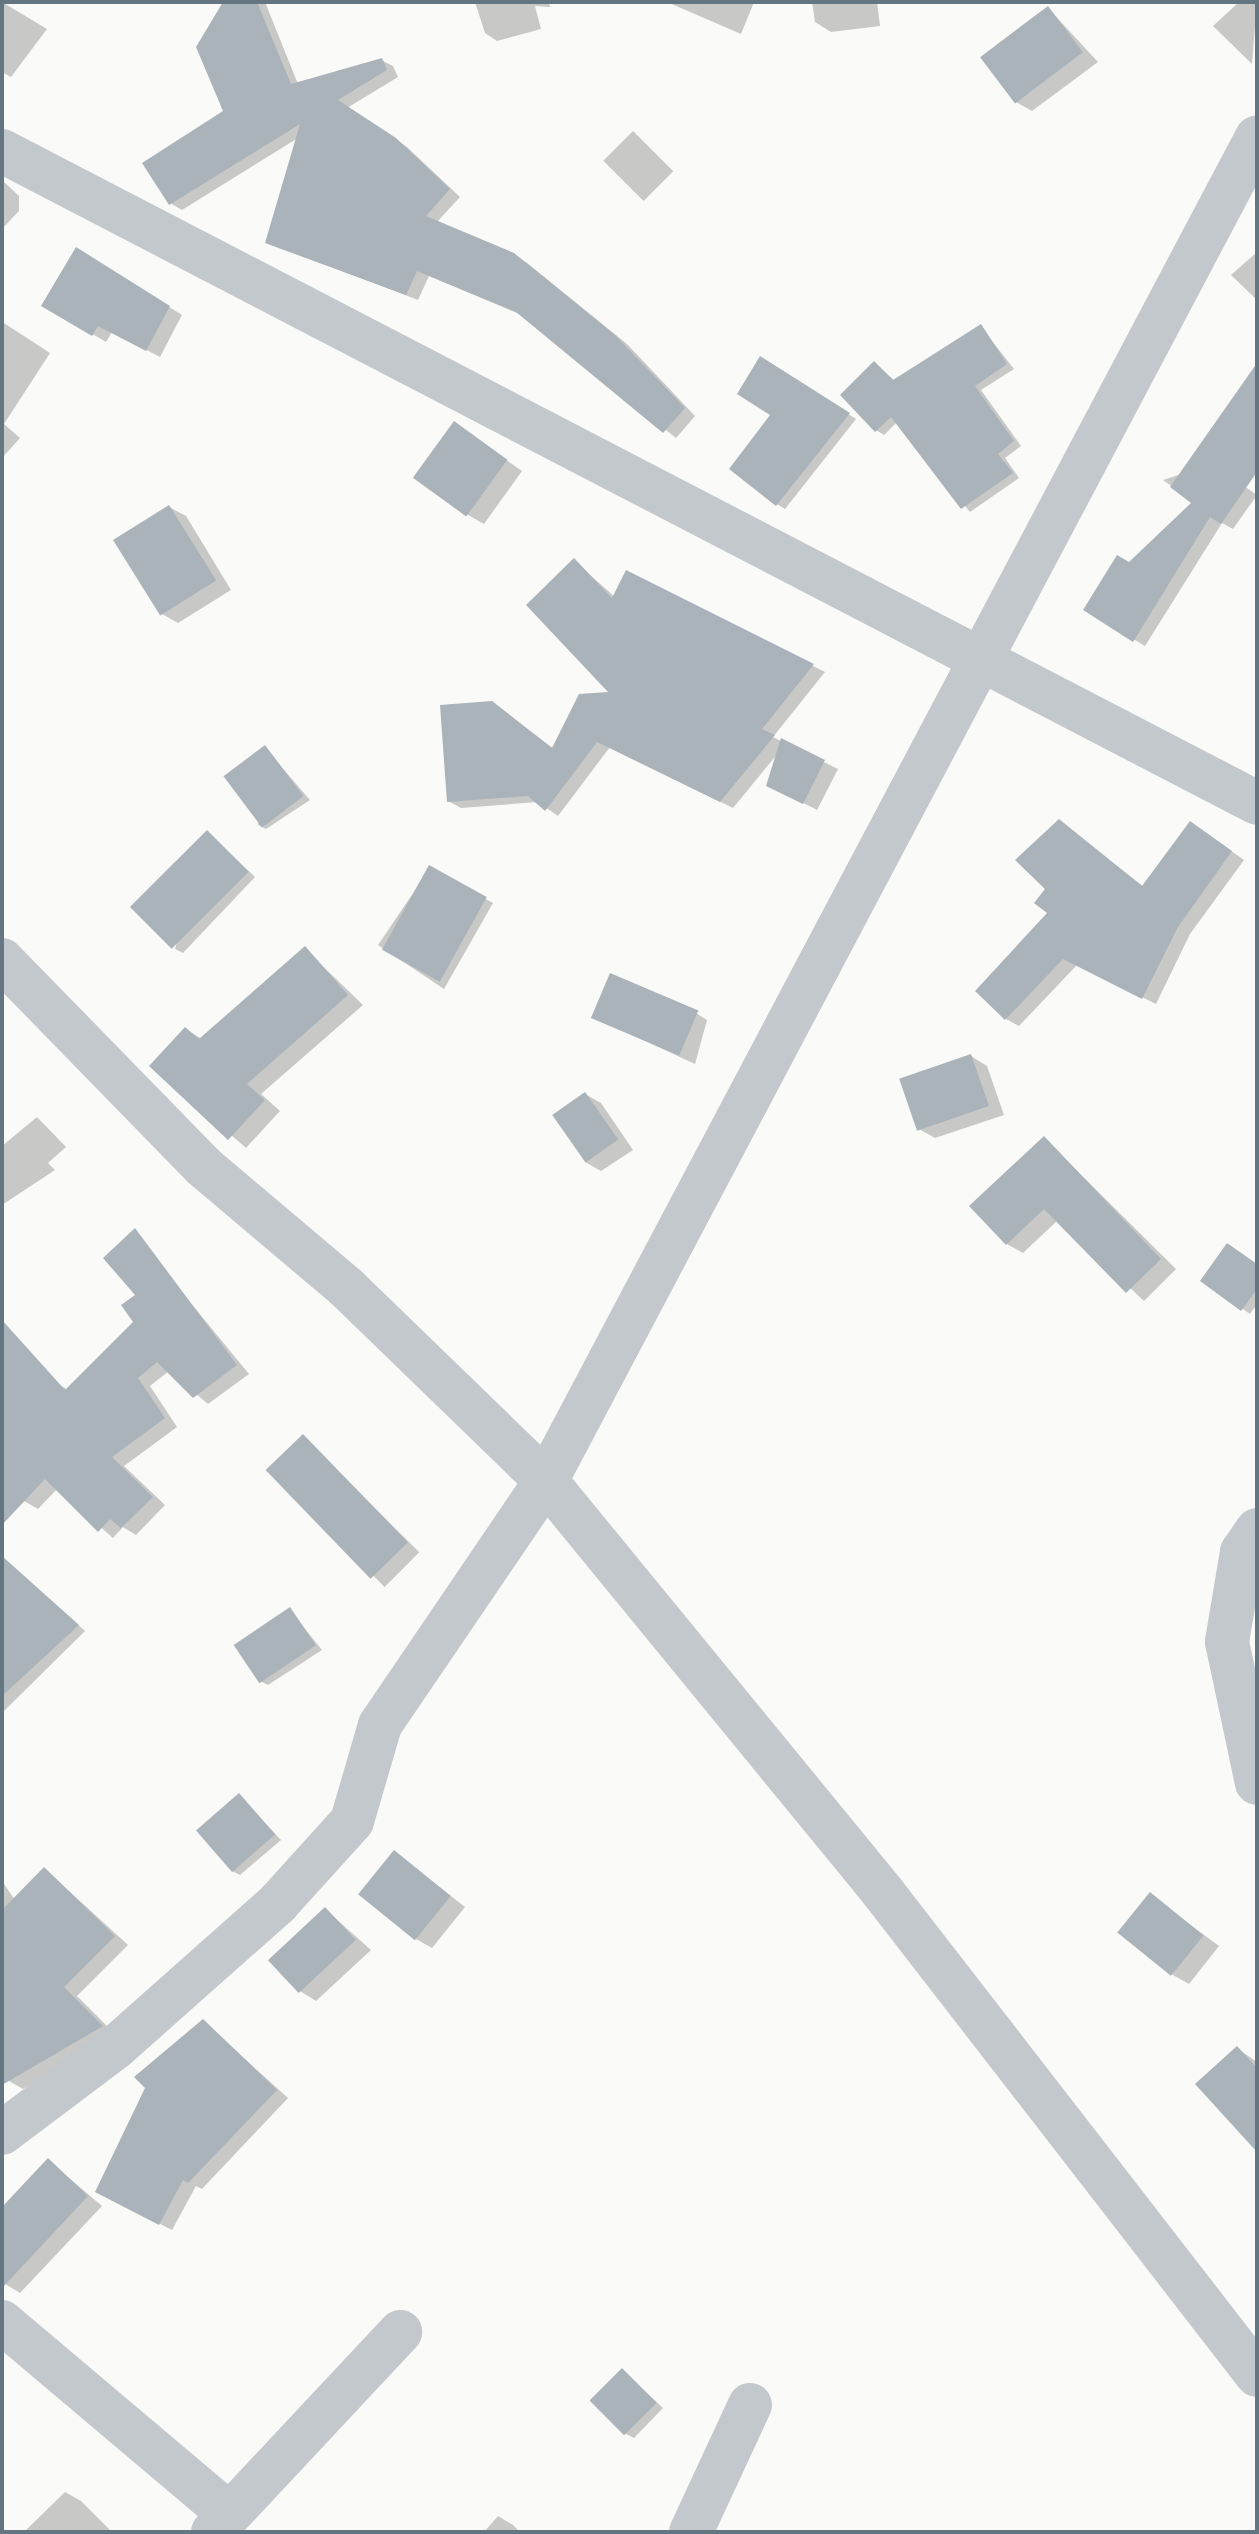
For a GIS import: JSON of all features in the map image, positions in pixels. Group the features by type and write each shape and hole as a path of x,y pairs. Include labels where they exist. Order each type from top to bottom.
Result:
{"street":[{"path":"2,2133 116,2047 278,1903 352,1821 380,1725 546,1481 1257,137"},
{"path":"2,151 1257,803"},
{"path":"2,960 204,1167 347,1288 546,1481 882,1891 1257,2375"},
{"path":"1257,1530 1242,1552 1227,1642 1257,1783"},
{"path":"2,2322 220,2522 400,2332"},
{"path":"691,2532 750,2405"}],"building":[{"path":"223,2 257,2 291,84 382,58 387,70 338,100 396,138 450,189 426,216 514,253 615,335 685,408 663,433 516,312 417,271 406,295 265,243 300,124 169,205 142,163 223,111 196,47"},
{"path":"1048,6 1083,52 1015,103 980,57"},
{"path":"76,247 170,306 146,351 98,326 92,336 41,306"},
{"path":"981,324 1007,364 975,386 1014,441 998,454 1013,473 961,509 891,417 875,432 840,395 874,361 893,380"},
{"path":"760,356 850,413 776,506 729,469 770,415 737,394"},
{"path":"1257,363 1257,472 1221,524 1210,517 1133,642 1083,610 1117,555 1129,562 1191,503 1170,487"},
{"path":"454,421 507,460 466,516 413,478"},
{"path":"169,505 216,580 160,615 113,540"},
{"path":"574,558 612,598 626,570 814,664 762,729 775,735 720,802 597,742 545,811 528,796 447,802 440,705 492,701 552,748 579,694 608,692 526,605"},
{"path":"781,738 825,760 803,804 766,786"},
{"path":"265,745 304,796 262,827 223,776"},
{"path":"1059,819 1142,886 1190,821 1232,851 1178,927 1142,999 1063,959 1005,1020 975,991 1047,913 1034,903 1045,889 1015,860"},
{"path":"207,830 249,872 172,949 130,907"},
{"path":"429,865 487,897 440,982 382,950"},
{"path":"305,946 348,995 247,1084 265,1100 228,1140 149,1066 185,1027 199,1039"},
{"path":"610,973 698,1011 679,1056 591,1018"},
{"path":"971,1054 989,1106 917,1131 899,1079"},
{"path":"585,1092 618,1140 586,1162 552,1115"},
{"path":"1044,1136 1161,1259 1126,1293 1044,1209 1006,1245 969,1206"},
{"path":"135,1228 237,1365 193,1398 157,1362 138,1378 165,1418 112,1457 153,1497 121,1528 110,1519 98,1532 45,1479 2,1525 2,1320 65,1390 133,1322 121,1305 135,1295 103,1258"},
{"path":"1227,1243 1257,1264 1257,1289 1241,1311 1200,1281"},
{"path":"303,1434 408,1543 370,1579 266,1470"},
{"path":"2,1556 79,1625 2,1696"},
{"path":"290,1607 316,1645 259,1683 234,1645"},
{"path":"239,1793 275,1835 232,1872 196,1830"},
{"path":"394,1850 451,1896 415,1940 358,1894"},
{"path":"44,1867 115,1936 64,1987 103,2026 2,2085 2,1910"},
{"path":"1150,1892 1204,1935 1171,1976 1117,1932"},
{"path":"325,1907 356,1940 299,1993 268,1960"},
{"path":"203,2019 277,2090 188,2183 183,2180 159,2225 95,2192 145,2088 134,2077"},
{"path":"1237,2046 1257,2068 1257,2152 1195,2084"},
{"path":"48,2158 88,2196 2,2288 2,2207"},
{"path":"622,2368 657,2403 624,2435 589,2401"}]}
